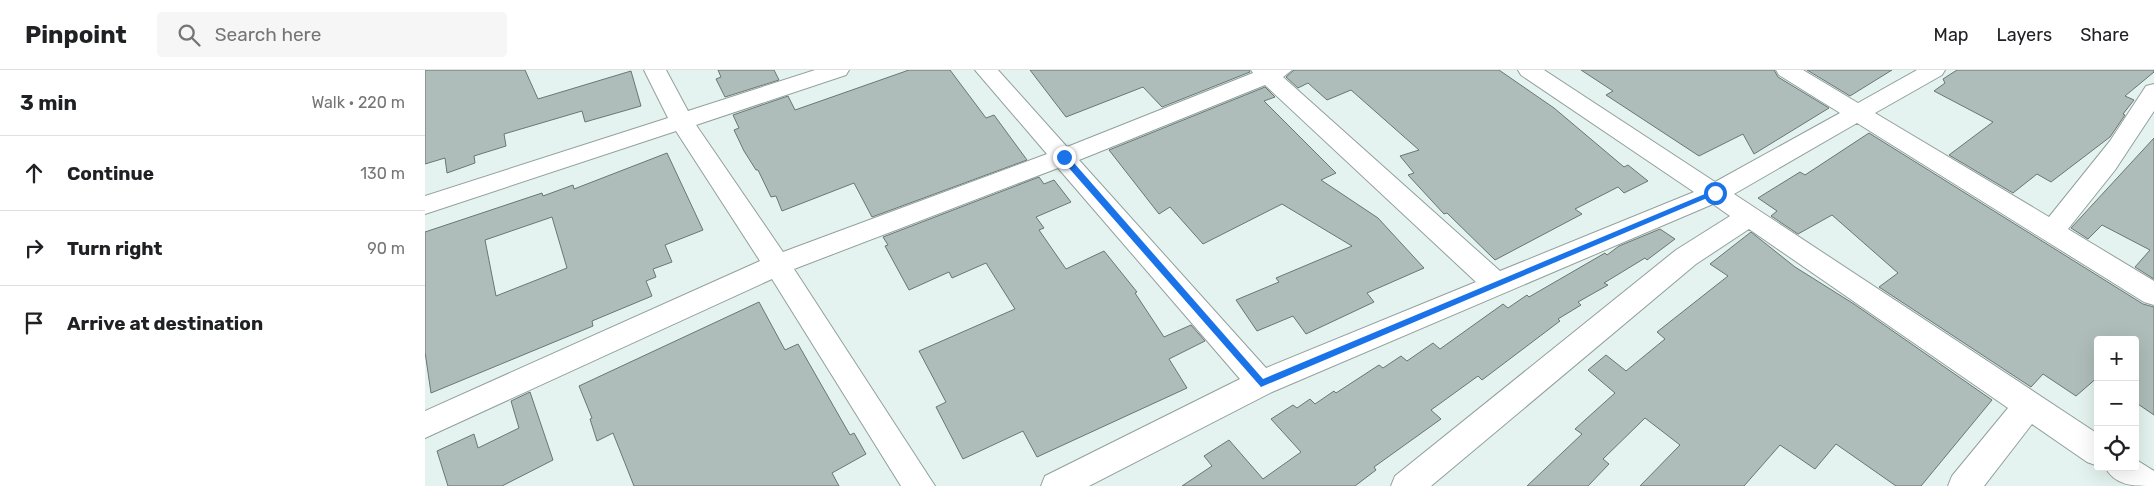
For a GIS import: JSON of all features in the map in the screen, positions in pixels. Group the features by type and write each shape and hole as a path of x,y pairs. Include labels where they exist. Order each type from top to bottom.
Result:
{"street":[{"path":"655,70 681,121 777,265 919,486"},
{"path":"425,205 838,70"},
{"path":"986,70 1261,383"},
{"path":"1529,70 1715,193 2094,449"},
{"path":"1787,70 2154,294"},
{"path":"1057,486 1261,383 1715,193 1935,70"},
{"path":"425,425 777,265 1064,157 1270,72 1496,284"},
{"path":"2051,232 2095,180 2137,121 2154,92"},
{"path":"1407,486 1686,257 1749,216"},
{"path":"1964,486 2029,405"},
{"path":"2127,471 2149,486"}],"building":[{"path":"425,70 525,70 538,99 631,71 641,106 585,122 582,111 504,134 506,146 474,156 475,163 447,173 445,158 425,164"},
{"path":"718,70 774,70 779,80 725,97 716,79 721,77"},
{"path":"909,70 950,70 986,118 994,115 1027,160 872,217 854,183 782,211 776,196 771,197 758,170 756,170 744,151 734,130 739,128 733,115 788,96 795,110"},
{"path":"1030,70 1249,70 1250,72 1162,107 1143,87 1066,117"},
{"path":"1294,70 1499,70 1554,108 1624,167 1628,165 1648,181 1624,193 1618,187 1575,209 1582,214 1495,260 1447,213 1444,214 1408,175 1414,173 1400,156 1419,150 1351,90 1327,100 1308,83 1298,88 1286,77"},
{"path":"1581,70 1774,70 1778,77 1829,108 1754,154 1743,134 1699,156 1606,95 1613,91"},
{"path":"1807,70 1892,70 1850,96"},
{"path":"1957,70 2154,70 2154,72 2125,96 2134,100 2123,114 2125,115 2110,137 2051,182 2037,174 2013,193 1949,155 1993,122 1934,91 1945,83 1943,79"},
{"path":"1265,87 1275,97 1264,101 1336,173 1321,180 1378,218 1424,268 1367,293 1374,302 1306,334 1293,316 1257,331 1236,300 1279,282 1276,278 1352,246 1282,204 1203,244 1170,207 1159,214 1109,150"},
{"path":"1869,133 2143,304 2154,307 2154,415 2139,405 2139,336 2094,336 2094,380 2076,396 2043,374 2031,387 1879,287 1898,273 1832,215 1798,234 1771,216 1777,211 1758,198 1800,172 1805,175"},
{"path":"2154,138 2154,279 2135,267 2150,250 2102,225 2088,239 2071,228"},
{"path":"667,153 703,230 665,245 672,262 653,269 656,277 646,281 652,296 592,321 593,326 431,393 425,352 425,232 542,193 543,196 573,185 574,189","holes":["552,217 567,268 496,296 485,240"]},
{"path":"1039,177 1044,184 1054,180 1071,202 1036,217 1044,228 1039,230 1066,269 1104,251 1137,292 1135,293 1164,337 1191,325 1205,341 1169,359 1187,388 1037,457 1023,431 963,459 936,407 946,402 919,351 1015,309 986,263 952,278 949,272 909,290 885,246 888,245 883,237"},
{"path":"1660,229 1675,239 1647,260 1645,258 1604,283 1608,285 1578,302 1581,305 1558,319 1560,321 1482,380 1478,376 1431,410 1441,419 1374,467 1376,470 1355,486 1182,486 1212,466 1204,456 1229,440 1263,479 1301,452 1271,419 1293,405 1297,408 1310,399 1315,404 1334,391 1336,393 1379,365 1383,368 1401,356 1407,361 1433,343 1440,349 1503,304 1508,308 1527,295 1529,297 1605,253 1607,255 1619,246"},
{"path":"1751,232 1795,267 1854,304 1992,400 1921,486 1896,486 1836,444 1815,469 1780,445 1744,486 1640,486 1680,445 1645,418 1603,459 1609,464 1588,486 1527,486 1582,434 1575,429 1615,393 1588,370 1606,355 1626,371 1665,339 1657,332 1728,276 1710,264"},
{"path":"759,302 785,350 798,344 850,435 854,433 866,454 832,473 839,486 634,486 613,433 597,441 590,419 592,418 579,386"},
{"path":"530,392 553,460 502,486 448,486 437,451 474,434 478,448 519,428 511,401"}],"route":[{"path":"1064,157 1261,383 1715,193"}]}
